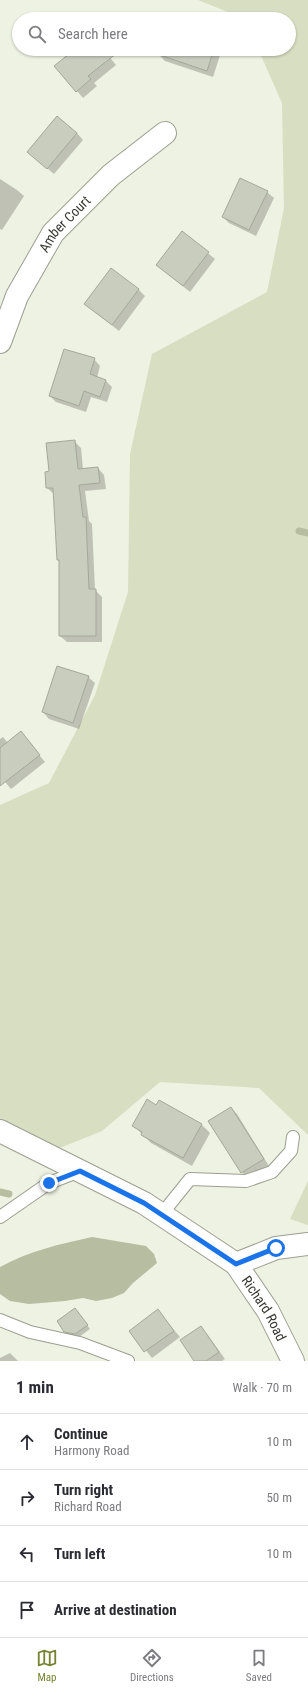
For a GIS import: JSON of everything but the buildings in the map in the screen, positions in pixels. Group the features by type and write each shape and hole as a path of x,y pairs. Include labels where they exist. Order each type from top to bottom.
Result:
{"street":[{"name":"Amber Court","path":"0,342 17,296 54,234 111,175 165,133"},
{"name":"Richard Road","path":"0,1131 144,1203 236,1264 268,1310 293,1361"},
{"path":"236,1264 276,1248 308,1244"}],"lane":[{"path":"161,1215 190,1179 246,1181 272,1172 291,1151 293,1137"},
{"path":"0,1218 49,1183 80,1171"},
{"path":"0,1320 30,1332 80,1342 128,1361"}],"shaded area":[{"path":"198,0 308,0 308,1135 259,1088 160,1082 102,1131 45,1154 0,1131 0,805 49,783 95,695 128,592 130,454 152,354 267,292 284,208 282,103 261,56 296,56 296,12 228,12"},
{"path":"308,1181 308,1225 290,1219"},
{"path":"92,1237 146,1246 154,1254 157,1263 133,1283 124,1293 112,1298 96,1301 83,1298 29,1304 10,1301 0,1294 0,1267 33,1252"}],"waterway":[{"path":"299,531 308,533"},
{"path":"0,1192 9,1194"}],"route":[{"path":"49,1183 80,1171 144,1203 236,1264 276,1248"}]}
